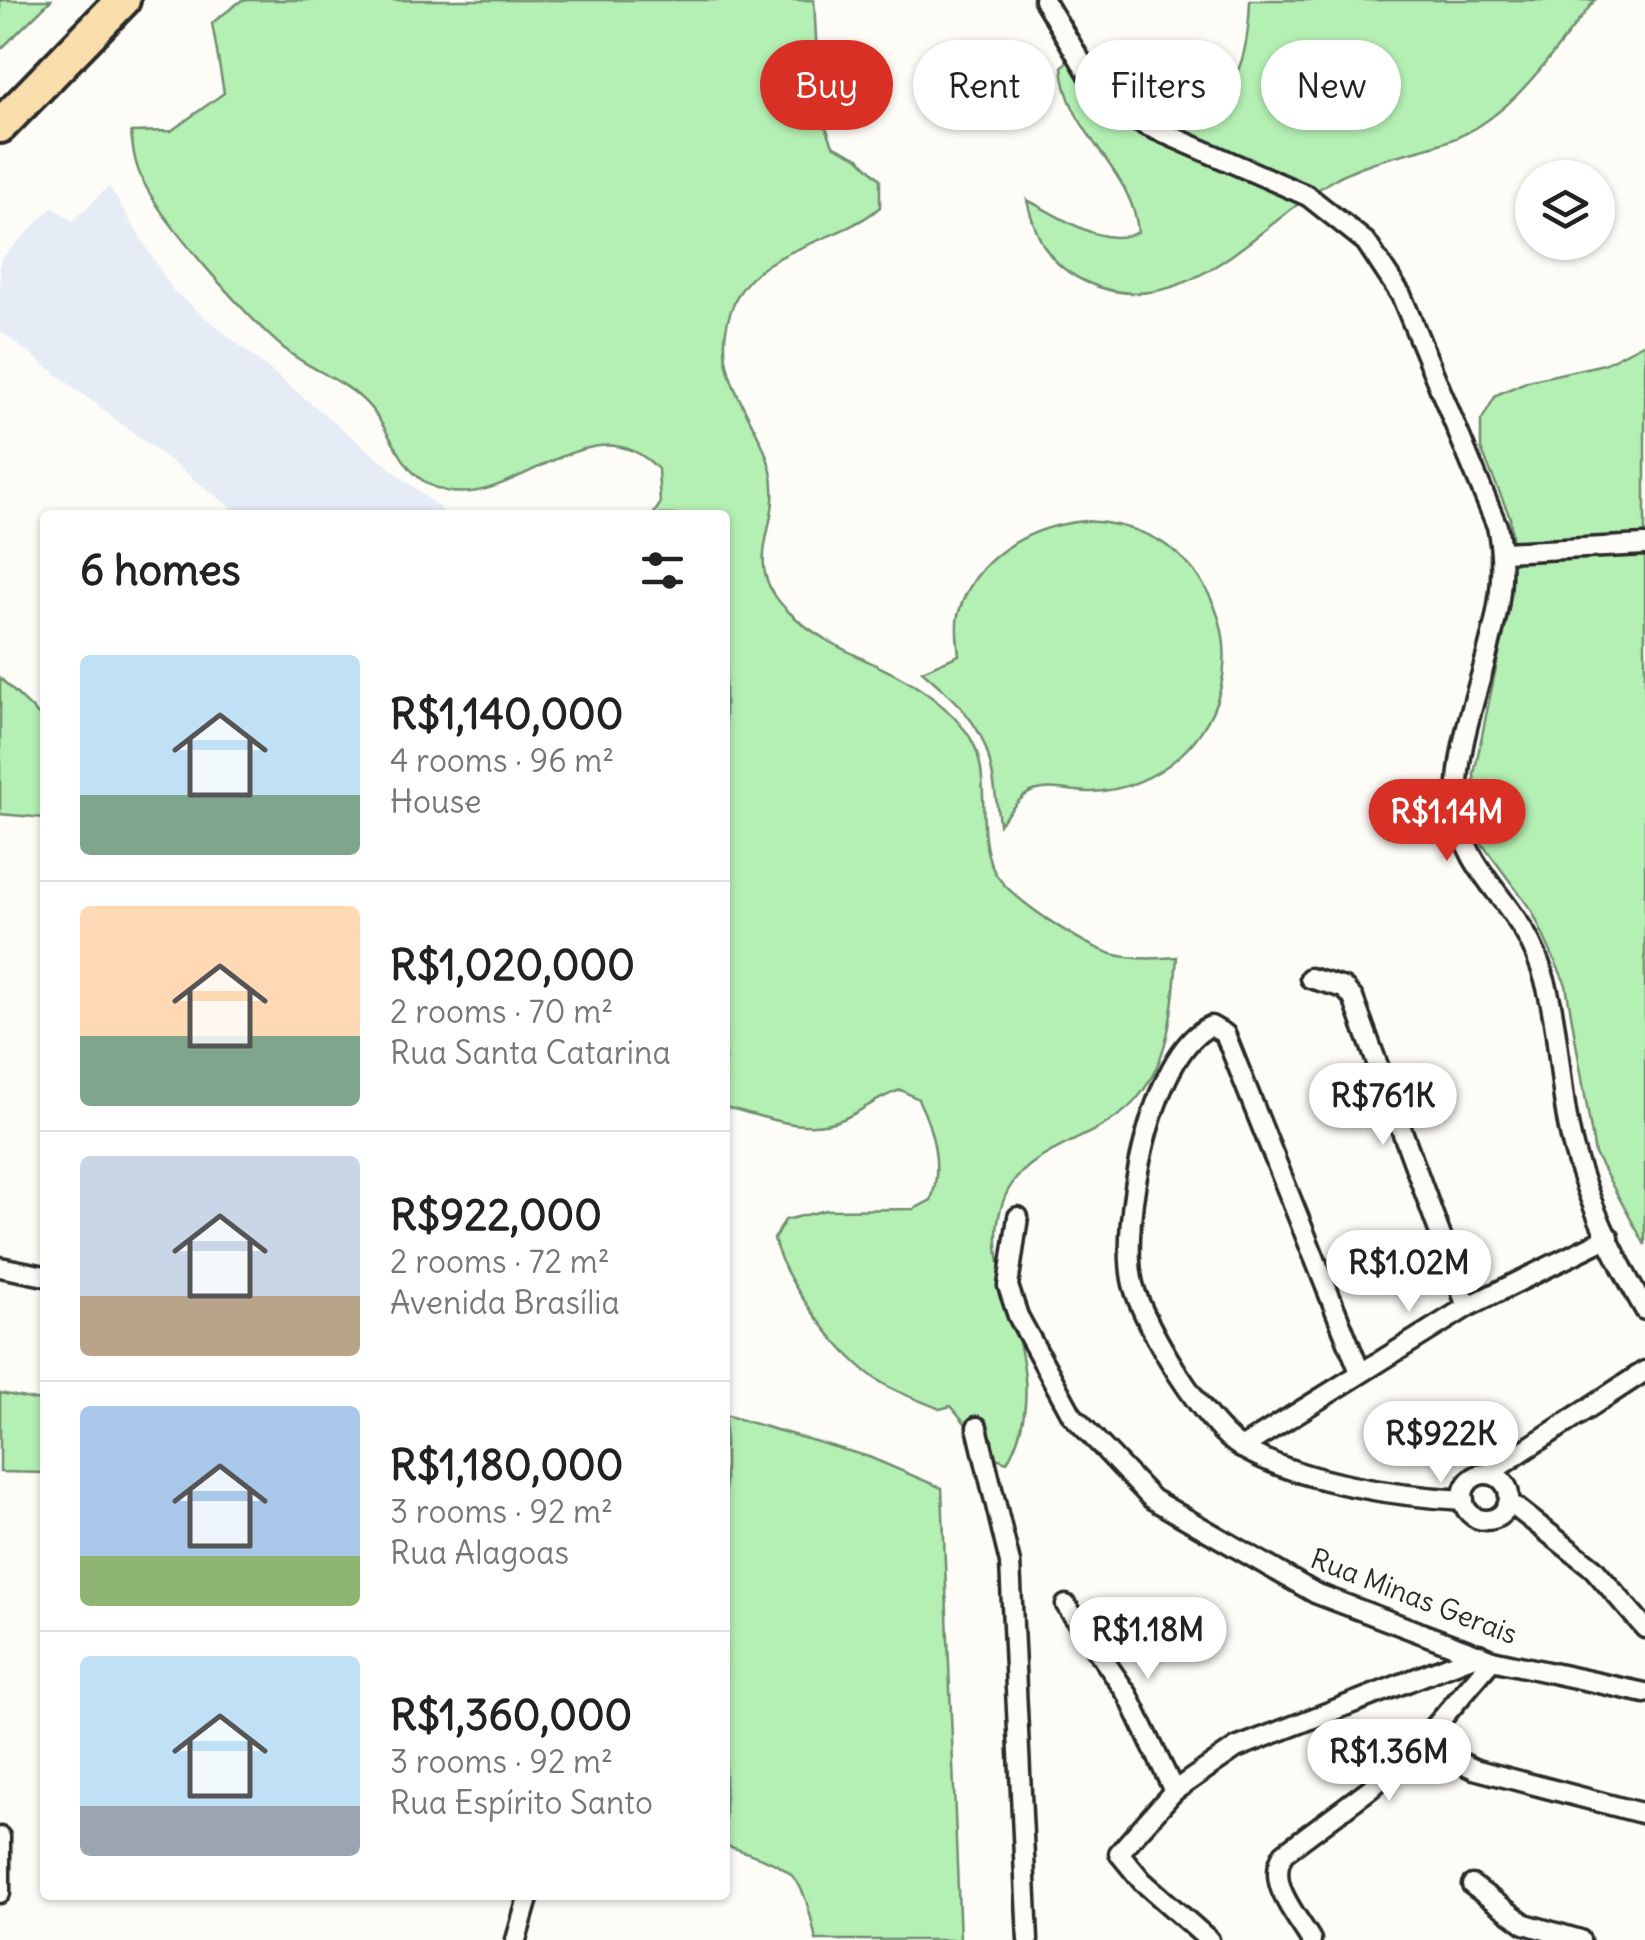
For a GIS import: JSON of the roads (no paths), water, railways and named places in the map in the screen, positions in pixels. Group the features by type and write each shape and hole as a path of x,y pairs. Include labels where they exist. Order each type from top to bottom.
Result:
{"highway":[{"path":"0,126 123,0"}],"street":[{"path":"1044,0 1097,88 1127,116 1308,196 1366,242 1400,296 1497,526 1503,552 1489,647 1458,778 1458,814 1469,856 1529,939 1548,984 1574,1150 1609,1237 1645,1310"},
{"path":"1503,552 1645,545"},
{"path":"1310,978 1344,988 1354,998 1467,1308"},
{"path":"1360,1372 1225,1034 1211,1026 1194,1033 1155,1098 1147,1124 1130,1251 1133,1283 1144,1315 1213,1422 1241,1448 1324,1479 1414,1497 1464,1500"},
{"name":"Rua Minas Gerais","path":"1018,1217 1008,1286 1018,1316 1072,1415 1152,1499 1315,1593 1486,1656 1645,1693"},
{"path":"1241,1448 1467,1308 1609,1237"},
{"path":"0,1267 40,1275"},
{"path":"1488,1474 1507,1486 1508,1502 1500,1515 1485,1520 1471,1514 1464,1500 1473,1479 1488,1474 1645,1371"},
{"path":"978,1426 1010,1563 1028,1940"},
{"path":"1508,1502 1593,1568 1645,1628"},
{"path":"1066,1604 1128,1695 1174,1792"},
{"path":"1311,1940 1277,1882 1276,1865 1284,1853 1371,1788 1421,1743 1486,1656"},
{"path":"1209,1940 1142,1881 1119,1854 1174,1792 1236,1748 1486,1656"},
{"path":"1421,1743 1474,1769 1645,1814"},
{"path":"0,1837 0,1893"},
{"path":"1472,1885 1525,1924 1580,1940"},
{"path":"516,1940 528,1900"}]}
